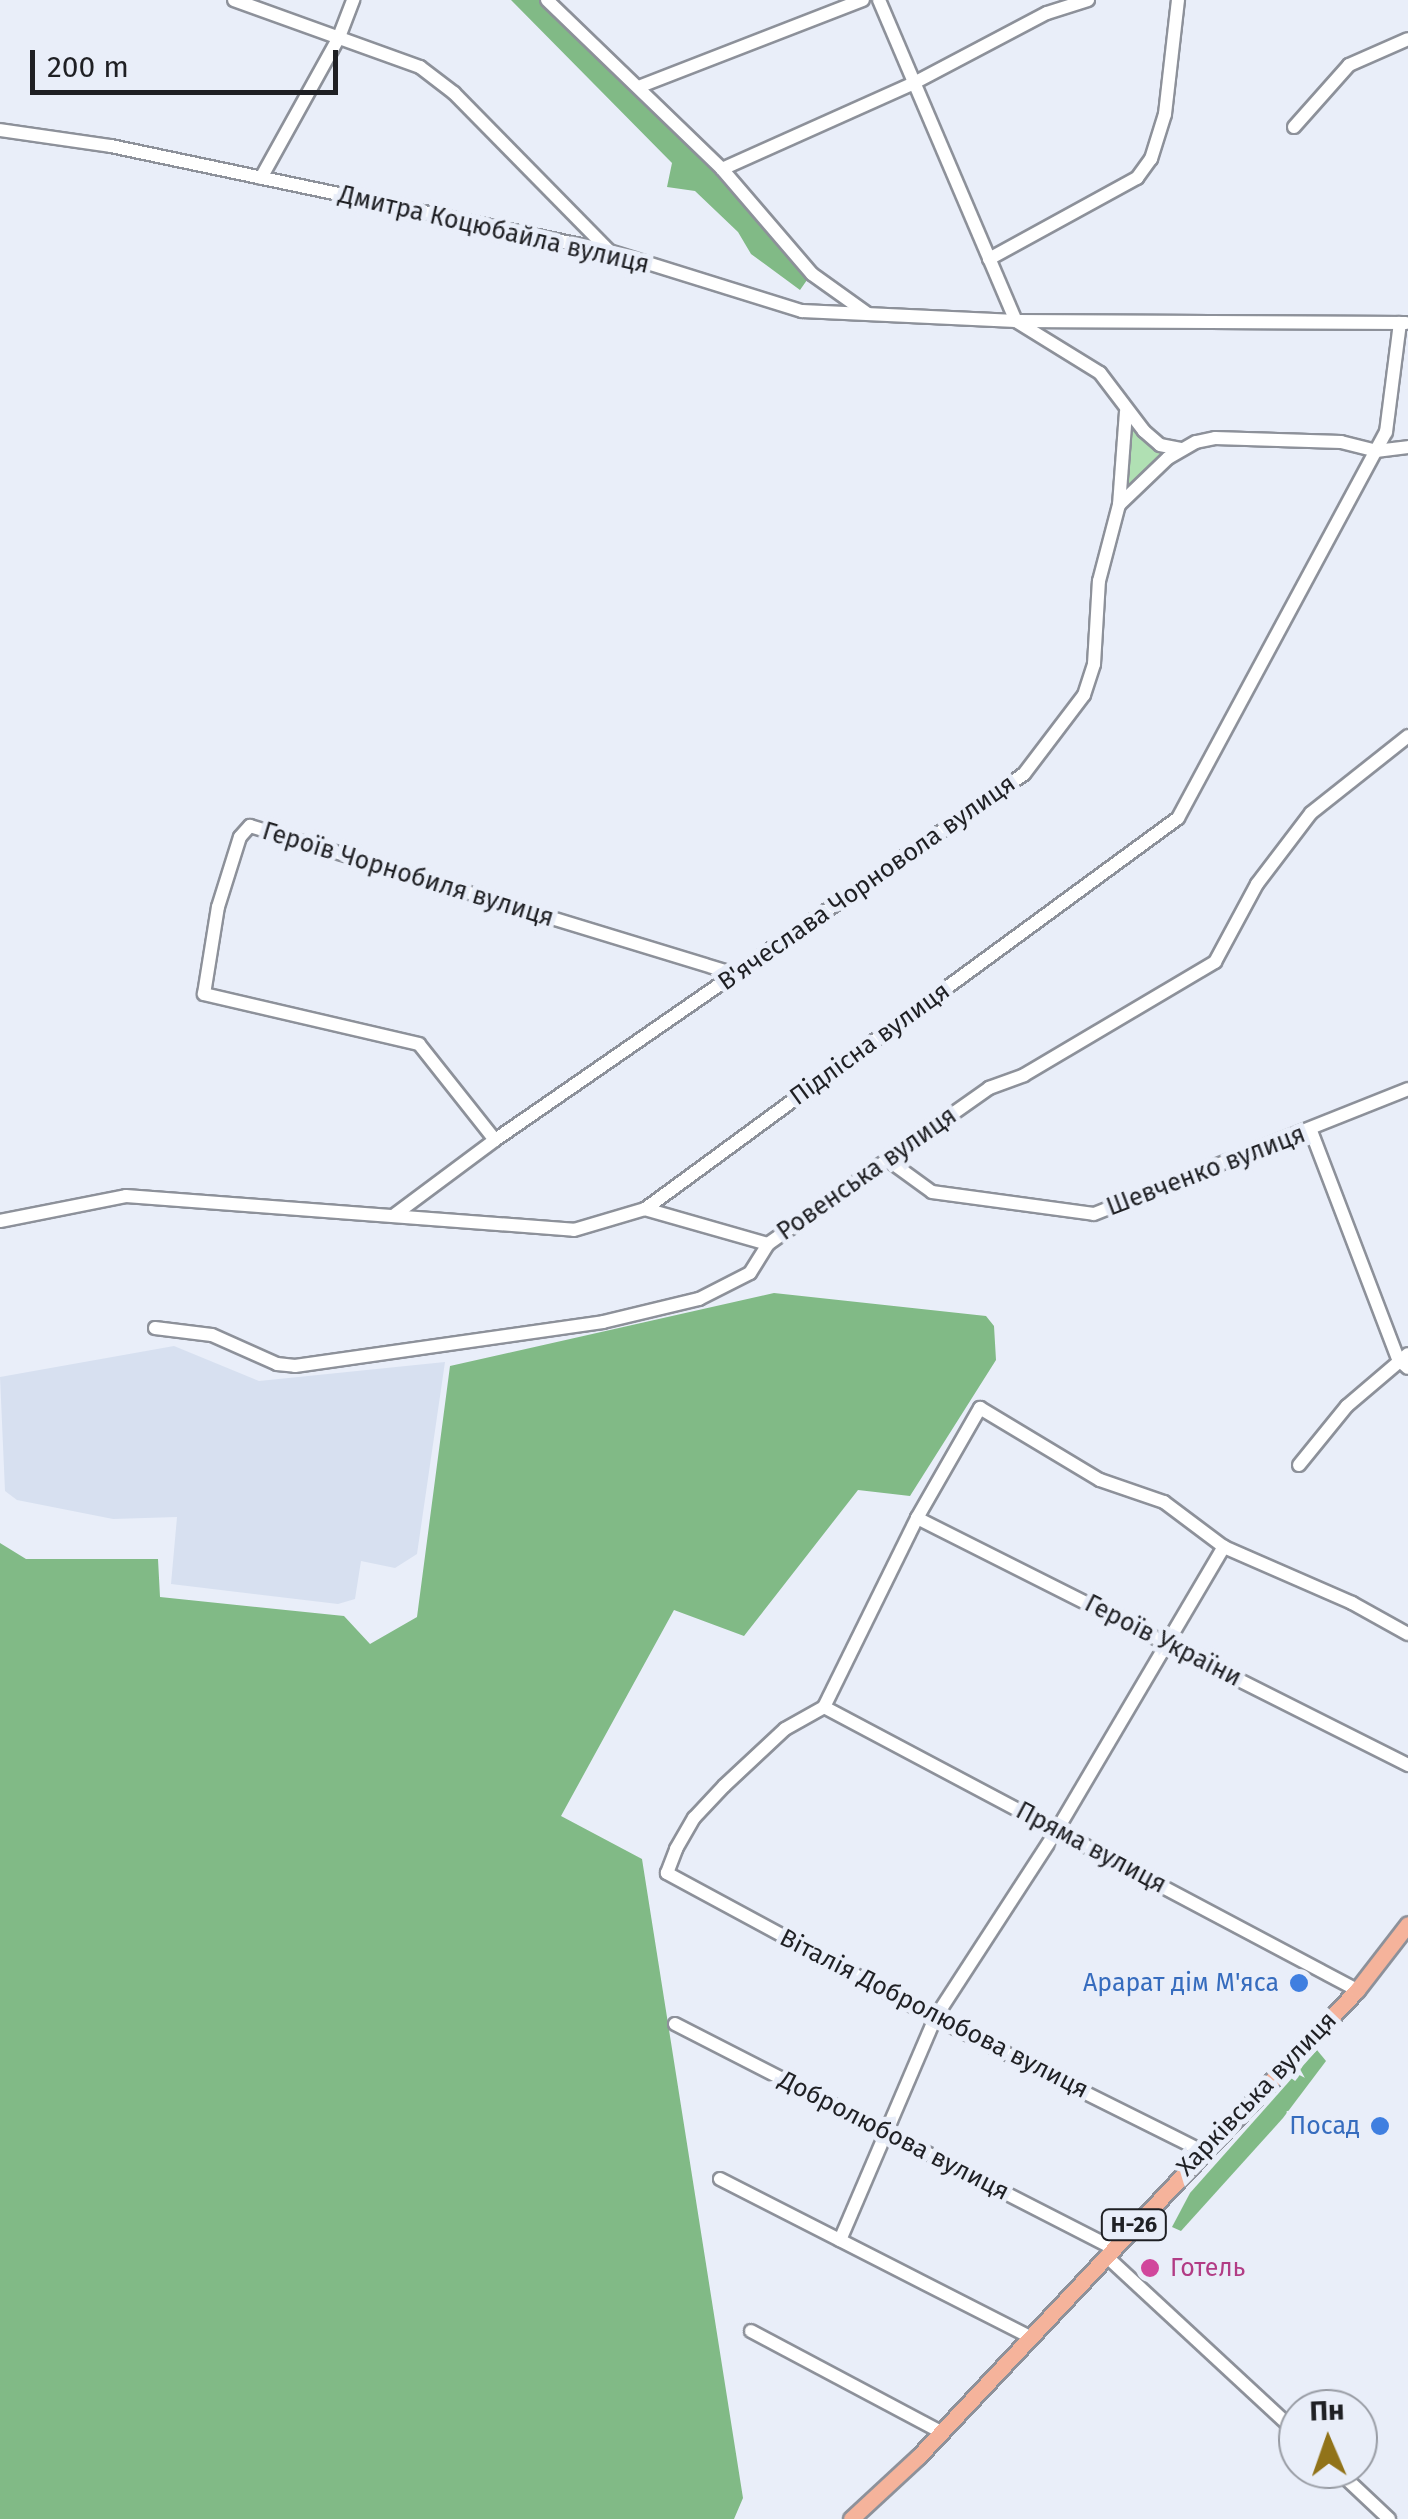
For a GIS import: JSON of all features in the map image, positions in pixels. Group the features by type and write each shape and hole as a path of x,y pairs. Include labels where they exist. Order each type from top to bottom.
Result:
{"main road":[{"name":"Харківська вулиця","path":"852,2519 941,2432 1202,2150 1357,1990 1408,1924"}],"street":[{"path":"234,0 420,68 454,93 609,251"},
{"path":"262,178 338,38 352,0"},
{"path":"547,0 641,86 722,169 812,274 870,315"},
{"path":"641,86 863,0"},
{"path":"878,0 1016,321 1100,372 1126,411 1160,445 1181,449"},
{"path":"722,169 914,83 1047,13 1088,0"},
{"path":"989,259 1138,178 1151,160 1165,114 1178,0"},
{"path":"1294,127 1348,65 1408,39"},
{"name":"Дмитра Коцюбайла вулиця","path":"0,130 111,146 609,251 802,311 1016,321 1404,323"},
{"name":"Підлісна вулиця","path":"0,1221 126,1196 574,1230 646,1209 1178,818 1386,432 1404,323"},
{"name":"В'ячеслава Чорновола вулиця","path":"393,1216 495,1140 1024,774 1084,695 1094,664 1099,581 1119,505 1126,411"},
{"path":"1119,505 1181,449 1196,442 1234,437 1341,442 1376,451 1408,448"},
{"name":"Ровенська вулиця","path":"156,1328 212,1335 277,1364 343,1362 603,1322 674,1306 750,1273 768,1244 989,1088 1024,1075 1214,962 1257,884 1311,813 1408,736"},
{"name":"Героїв Чорнобиля вулиця","path":"495,1140 419,1044 204,994 218,907 240,837 250,826 735,974"},
{"name":"Шевченко вулиця","path":"888,1160 932,1192 1094,1214 1408,1088"},
{"path":"1299,1466 1347,1406 1405,1360 1310,1130"},
{"path":"646,1209 768,1244"},
{"path":"824,1707 917,1518 980,1408 1100,1480 1164,1502 1224,1547 1352,1602 1408,1634"},
{"name":"Героїв України","path":"917,1518 1408,1765"},
{"path":"840,2240 935,2018 1057,1830 1224,1547"},
{"name":"Пряма вулиця","path":"824,1707 1357,1990"},
{"name":"Віталія Добролюбова вулиця","path":"824,1707 786,1728 694,1818 668,1873 935,2018 1202,2150"},
{"name":"Добролюбова вулиця","path":"675,2024 1109,2252 1278,2415"},
{"path":"720,2179 1030,2337"},
{"path":"751,2332 941,2432"},
{"path":"1357,2489 1389,2519"}],"shaded area":[{"path":"174,1346 259,1381 445,1362 417,1554 395,1568 361,1561 355,1599 338,1604 171,1584 177,1517 113,1519 17,1500 5,1491 0,1377"}],"green space":[{"path":"511,0 546,0 707,153 805,271 807,280 800,290 751,254 738,232 695,191 667,187 672,163"},
{"path":"1126,411 1144,431 1181,449 1119,505"},
{"path":"774,1293 986,1316 994,1326 996,1360 910,1496 858,1490 744,1636 674,1610 561,1816 642,1859 743,2498 734,2519 0,2519 0,1543 26,1559 158,1559 160,1597 344,1616 370,1644 417,1617 450,1366"},
{"path":"1317,2050 1326,2061 1283,2118 1181,2231 1172,2227 1190,2193"}],"place":[{"name":"Арарат дім М'яса","path":"1299,1983"},
{"name":"Посад","path":"1380,2126"},
{"name":"Готель","path":"1150,2268"}]}
